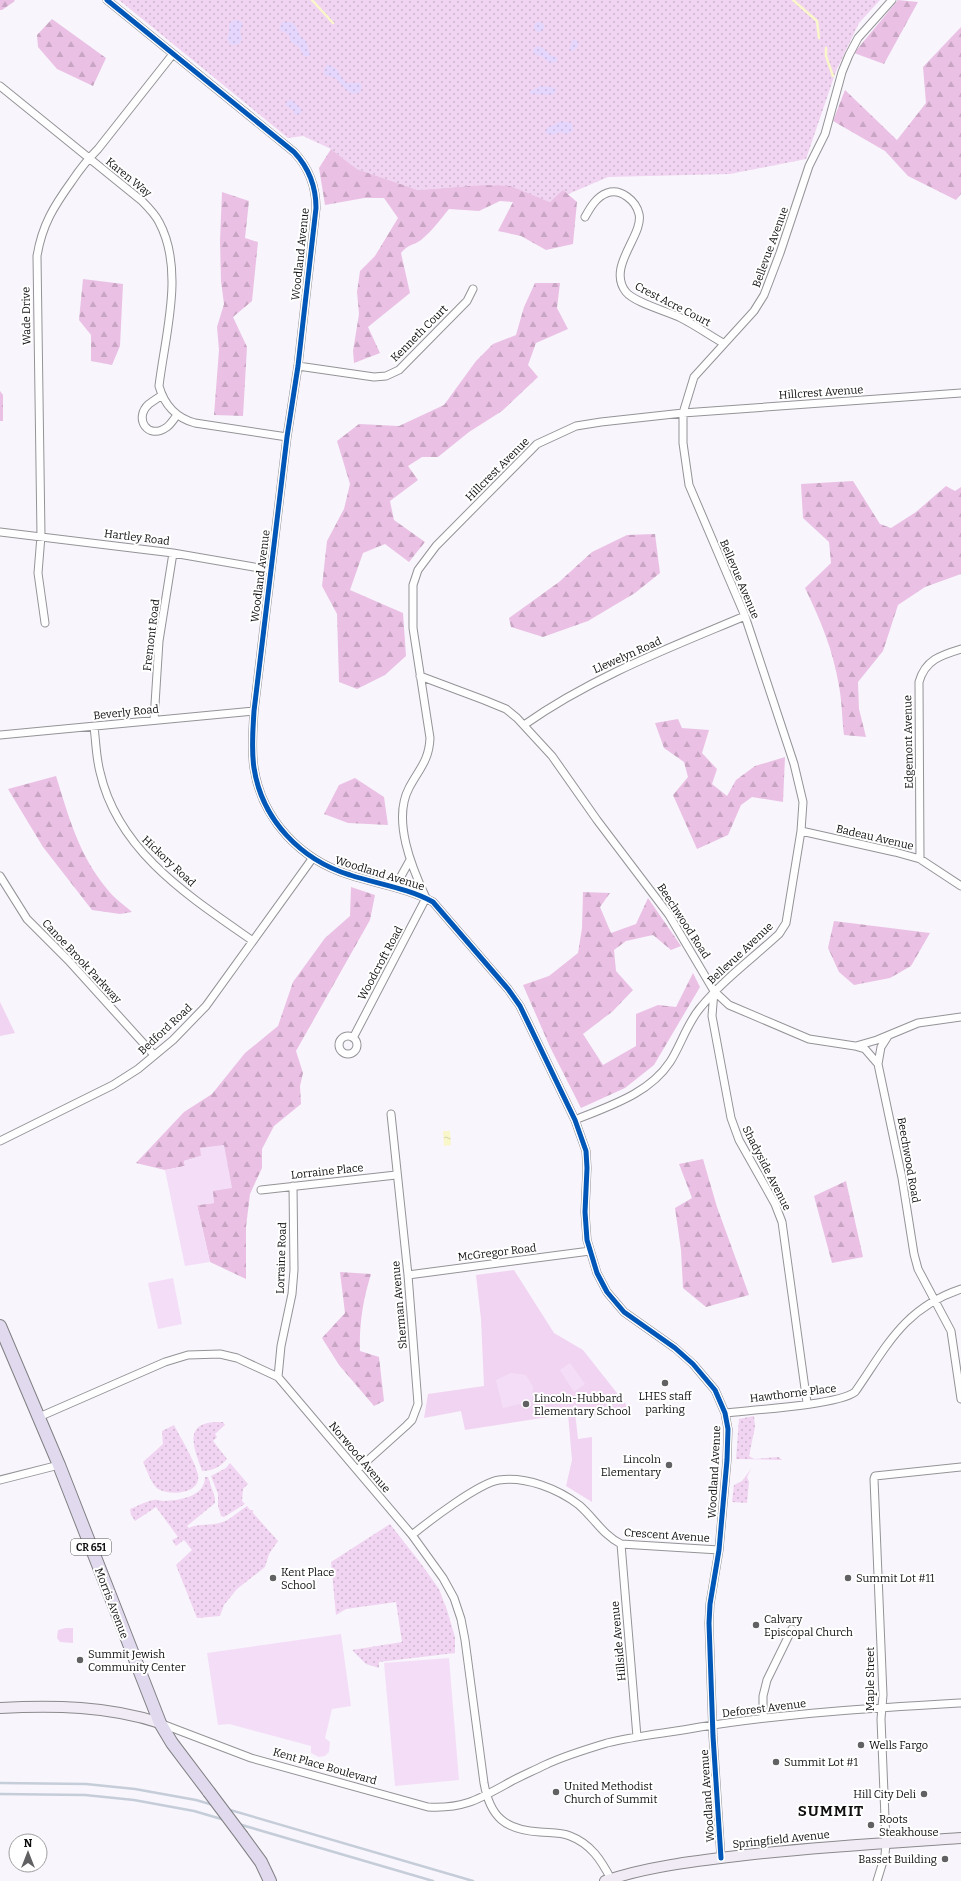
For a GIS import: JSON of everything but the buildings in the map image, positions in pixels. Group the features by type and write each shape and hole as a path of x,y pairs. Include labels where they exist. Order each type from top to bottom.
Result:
{"main road":[{"name":"Morris Avenue","path":"0,1326 59,1465 160,1724 175,1748 261,1862 270,1881"},
{"name":"Kent Place Boulevard","path":"0,1708 42,1707 105,1711 141,1717 160,1724"},
{"name":"Springfield Avenue","path":"608,1880 670,1866 812,1847 961,1838"}],"street":[{"name":"Woodland Avenue","path":"107,0 288,147 299,158 311,178 315,193 316,208 298,366 254,710 252,742 254,768 262,796 276,822 292,841 312,859 328,868 350,876 388,885 426,898 438,907 508,989 520,1006 575,1120 586,1152 587,1168 585,1226 590,1251 597,1273 607,1292 624,1312 675,1348 693,1364 715,1390 725,1413 728,1428 728,1447 719,1550 710,1604 709,1623 713,1725 721,1858"},
{"name":"Bellevue Avenue","path":"575,1120 637,1093 653,1081 668,1064 694,1016 714,991 779,934 786,923 801,831 803,802 794,764 745,616 689,485 683,444 683,413 694,377 723,343 754,311 764,295 780,253 809,166 825,134 842,72 849,55 858,38 892,0"},
{"name":"Wade Drive","path":"45,623 38,573 41,536 37,256 40,237 46,220 54,205 88,158 98,150 173,54"},
{"name":"Karen Way","path":"0,86 142,200 159,222 166,236 170,251 172,277 159,386 162,395"},
{"name":"Crest Acre Court","path":"584,217 594,202 607,193 620,194 631,199 637,206 640,216 638,226 621,265 622,280 625,292 633,299 681,318 723,343"},
{"name":"Kenneth Court","path":"298,366 374,377 386,376 399,370 412,358 467,301 473,289"},
{"name":"Hillcrest Avenue","path":"426,898 410,860 403,836 405,799 408,789 426,761 430,738 420,676 412,610 413,585 418,570 436,546 537,444 576,426 602,422 683,413 961,393"},
{"path":"177,415 168,426 158,431 150,431 144,426 142,420 148,405 162,395 177,415 184,420 288,437"},
{"name":"Hartley Road","path":"0,532 173,553 271,570"},
{"name":"Fremont Road","path":"154,720 159,641 173,553"},
{"name":"Llewelyn Road","path":"524,725 552,705 608,675 745,616"},
{"name":"Edgemont Avenue","path":"920,859 919,682 925,667 930,662 940,656 961,649"},
{"name":"Beechwood Road","path":"420,676 506,709 524,725 552,756 597,820 670,915 714,991 729,1005 794,1034 809,1039 856,1046 865,1049 878,1064 900,1162 914,1254 918,1270 951,1331 961,1399"},
{"name":"Beverly Road","path":"0,735 254,710"},
{"name":"Hickory Road","path":"94,726 98,760 106,791 112,808 133,843 145,857 201,905 253,941"},
{"name":"Badeau Avenue","path":"801,831 920,859 961,886"},
{"name":"Bedford Road","path":"0,1141 114,1085 138,1069 190,1024 206,1006 312,859"},
{"path":"388,885 400,878 410,860"},
{"name":"Canoe Brook Parkway","path":"0,876 27,919 68,960 154,1055"},
{"name":"Woodcroft Road","path":"353,1038 426,898"},
{"name":"Shadyside Avenue","path":"714,991 712,1016 731,1118 739,1140 775,1204 782,1222 807,1403"},
{"path":"856,1046 889,1036 918,1023 961,1017"},
{"path":"878,1064 881,1047 889,1036"},
{"name":"Sherman Avenue","path":"357,1470 412,1420 417,1408 418,1394 408,1275 390,1114"},
{"name":"Lorraine Place","path":"261,1190 396,1175"},
{"name":"Lorraine Road","path":"278,1378 281,1346 292,1294 294,1270 293,1186"},
{"name":"McGregor Road","path":"408,1275 590,1251"},
{"name":"Hawthorne Place","path":"725,1413 846,1398 855,1392 894,1334 909,1319 942,1295 961,1289"},
{"name":"Norwood Avenue","path":"39,1417 165,1362 183,1356 203,1354 237,1358 278,1378 412,1535 443,1578 454,1598 461,1619 486,1796"},
{"path":"0,1480 59,1465"},
{"name":"Maple Street","path":"877,1881 885,1855 886,1843 882,1707 883,1695 875,1476 961,1467"},
{"name":"Crescent Avenue","path":"412,1535 477,1489 491,1482 506,1480 532,1483 566,1496 581,1507 612,1540 621,1544 719,1550"},
{"name":"Hillside Avenue","path":"621,1544 637,1737"},
{"path":"763,1718 764,1690 767,1680 792,1629"},
{"name":"Deforest Avenue","path":"486,1796 510,1782 547,1764 589,1749 637,1737 763,1718 882,1707 961,1703"},
{"name":"Kent Place Boulevard","path":"160,1724 251,1758 428,1806 457,1806 486,1796"},
{"path":"486,1796 489,1805 496,1815 508,1825 528,1831 568,1835 583,1843 597,1855 608,1880"}],"shaded area":[{"path":"119,0 880,0 859,23 836,71 806,159 730,174 608,177 550,202 531,195 482,185 418,190 357,169 331,149 303,136 288,138"},
{"path":"0,1002 15,1033 0,1036"},
{"path":"224,1145 232,1188 213,1191 214,1203 197,1205 210,1262 185,1266 165,1170 185,1166 184,1161 201,1156 200,1148"},
{"path":"514,1270 554,1333 583,1350 628,1407 627,1413 608,1417 575,1412 578,1439 592,1437 592,1502 566,1486 572,1460 568,1414 465,1430 461,1411 424,1418 428,1394 484,1386 481,1319 476,1275"},
{"path":"173,1278 182,1324 158,1329 148,1283"},
{"path":"570,1363 585,1384 574,1392 560,1370"},
{"path":"511,1373 526,1375 533,1387 532,1401 503,1408 496,1380"},
{"path":"754,1416 755,1427 749,1456 754,1459 779,1457 782,1460 736,1459 739,1419"},
{"path":"211,1422 223,1422 225,1425 215,1434 217,1437 213,1441 227,1459 216,1468 202,1471 194,1445 195,1432 198,1427 204,1424"},
{"path":"174,1425 191,1457 198,1475 198,1481 195,1486 190,1490 177,1493 158,1489 151,1480 143,1462 163,1444 162,1431"},
{"path":"230,1463 248,1484 243,1489 242,1501 245,1504 224,1517 221,1516 218,1506 218,1494 211,1476 226,1468"},
{"path":"751,1469 747,1477 749,1482 747,1503 732,1502 734,1485 742,1481"},
{"path":"205,1477 208,1477 215,1498 215,1503 187,1526 189,1528 193,1526 223,1522 247,1506 250,1510 253,1510 253,1513 278,1541 269,1554 265,1567 237,1589 224,1605 220,1616 197,1618 176,1565 192,1550 184,1540 176,1546 172,1540 178,1537 156,1507 135,1521 131,1515 130,1509 145,1502 156,1500 170,1501 190,1496 201,1489 204,1484"},
{"path":"390,1524 439,1589 455,1637 455,1653 379,1662 379,1668 366,1664 352,1650 402,1642 396,1602 346,1609 336,1615 331,1562"},
{"path":"73,1628 73,1643 60,1642 57,1638 58,1630"},
{"path":"341,1634 351,1706 332,1709 325,1738 330,1742 329,1752 325,1756 319,1757 311,1753 311,1746 229,1724 218,1725 207,1653"},
{"path":"449,1658 459,1780 395,1786 384,1663"}],"green space":[{"path":"0,0 14,0 15,1 0,10"},
{"path":"898,0 918,2 884,64 854,53"},
{"path":"52,19 106,58 93,86 57,69 38,47 37,35"},
{"path":"961,27 961,194 956,200 908,176 885,151 833,121 845,90 897,140 926,103 923,67"},
{"path":"331,149 357,169 418,190 482,185 510,186 550,202 563,190 577,202 573,244 546,250 521,236 498,231 513,202 500,201 479,211 449,209 425,237 401,253 410,293 368,327 380,353 354,363 353,351 359,314 357,292 360,271 375,256 398,218 384,198 364,198 325,205 319,168"},
{"path":"222,192 249,201 245,238 258,242 252,301 233,317 247,347 243,416 214,415 219,350 217,327 224,304 221,281 220,241"},
{"path":"83,279 123,284 120,346 112,365 91,361 91,335 79,320"},
{"path":"535,283 560,283 557,308 568,329 536,343 528,365 538,377 502,411 469,432 438,457 422,457 408,466 418,480 390,501 394,520 425,542 409,562 385,544 363,553 350,590 403,613 406,656 385,675 357,689 339,682 337,614 322,586 327,541 344,509 350,484 337,441 359,424 399,426 444,405 476,361 493,344 516,335 524,307"},
{"path":"0,391 3,395 3,421 0,421"},
{"path":"853,481 880,524 891,528 916,512 946,486 955,491 961,487 961,574 925,587 898,605 883,651 858,682 859,709 866,737 844,735 840,692 830,648 805,588 831,563 829,542 803,518 801,484"},
{"path":"655,534 660,573 635,593 588,621 543,637 511,627 509,618 559,582 592,552 627,535"},
{"path":"678,719 682,728 709,730 702,753 717,769 712,784 727,796 736,780 755,766 785,757 783,802 752,797 741,805 728,835 697,849 673,795 688,777 684,762 664,748 655,723"},
{"path":"56,776 76,836 89,863 110,892 132,912 120,914 92,910 43,847 8,789"},
{"path":"355,778 384,797 388,825 348,823 324,814 339,785"},
{"path":"351,887 375,895 370,920 296,1051 303,1073 300,1086 301,1104 274,1126 262,1149 262,1168 250,1194 246,1227 246,1279 210,1262 197,1205 214,1203 201,1148 201,1156 184,1161 185,1166 165,1170 136,1163 184,1112 212,1094 245,1053 278,1026 293,982 325,938 350,916"},
{"path":"583,892 610,893 600,907 611,933 636,924 648,898 681,946 671,950 653,935 626,941 614,950 616,971 633,990 613,1011 583,1034 603,1065 636,1046 636,1014 658,1005 676,1007 693,973 700,987 654,1065 625,1088 581,1108 550,1047 523,985 549,976 578,953 582,928"},
{"path":"834,921 930,933 911,966 890,978 854,985 839,972 828,948"},
{"path":"703,1159 717,1207 749,1295 706,1307 683,1288 681,1250 675,1208 692,1198 679,1164"},
{"path":"846,1181 863,1257 832,1263 814,1196"},
{"path":"340,1272 371,1274 362,1312 360,1351 379,1357 384,1401 374,1406 339,1365 322,1338 345,1313"}],"sand":[{"path":"236,20 241,21 243,25 240,31 242,39 239,44 231,45 227,39 229,34 229,23"},
{"path":"282,22 291,22 295,25 300,36 306,41 310,56 304,56 299,47 291,42 289,35 279,29"},
{"path":"537,22 541,22 543,23 543,31 537,32 534,29 534,25"},
{"path":"576,39 579,45 573,51 569,50 572,41"},
{"path":"538,46 543,48 550,55 557,57 557,62 549,63 543,57 534,54 533,49"},
{"path":"327,65 334,67 347,83 360,83 362,87 360,92 350,92 335,78 324,75 324,70"},
{"path":"540,86 553,87 556,91 552,95 530,94 529,92"},
{"path":"292,100 302,110 300,114 295,115 293,110 286,106 287,101"},
{"path":"562,121 572,123 573,131 566,134 561,132 551,135 545,132 547,128"}],"water":[{"path":"443,1131 450,1131 451,1145 444,1146"}],"waterway":[{"path":"312,0 333,23"},
{"path":"793,0 817,21 819,38"},
{"path":"826,48 826,56 833,76"}],"railway":[{"path":"0,1783 86,1784 135,1789 196,1800 473,1881"},
{"path":"0,1794 85,1795 134,1800 194,1811 433,1881"}],"cycle path":[{"path":"107,0 294,152 308,171 315,192 316,208 298,366 287,437 254,711 252,739 253,761 258,787 265,805 275,821 287,835 300,848 315,859 350,875 413,893 433,902 508,989 520,1006 575,1120 586,1151 587,1168 585,1212 587,1240 597,1273 607,1292 624,1312 675,1348 693,1364 715,1390 725,1413 728,1429 727,1460 719,1550 710,1604 709,1623 713,1736 721,1858"}],"place":[{"name":"LHES staff parking","path":"665,1383"},
{"name":"Lincoln-Hubbard Elementary School","path":"526,1404"},
{"name":"Lincoln Elementary","path":"669,1465"},
{"name":"Kent Place School","path":"273,1578"},
{"name":"Summit Lot #11","path":"848,1578"},
{"name":"Calvary Episcopal Church","path":"756,1625"},
{"name":"Summit Jewish Community Center","path":"80,1660"},
{"name":"Wells Fargo","path":"861,1745"},
{"name":"Summit Lot #1","path":"776,1762"},
{"name":"United Methodist Church of Summit","path":"556,1792"},
{"name":"Hill City Deli","path":"924,1794"},
{"name":"Roots Steakhouse","path":"871,1825"},
{"name":"Basset Building","path":"945,1859"}],"district":[{"name":"SUMMIT","path":"831,1811"}]}
